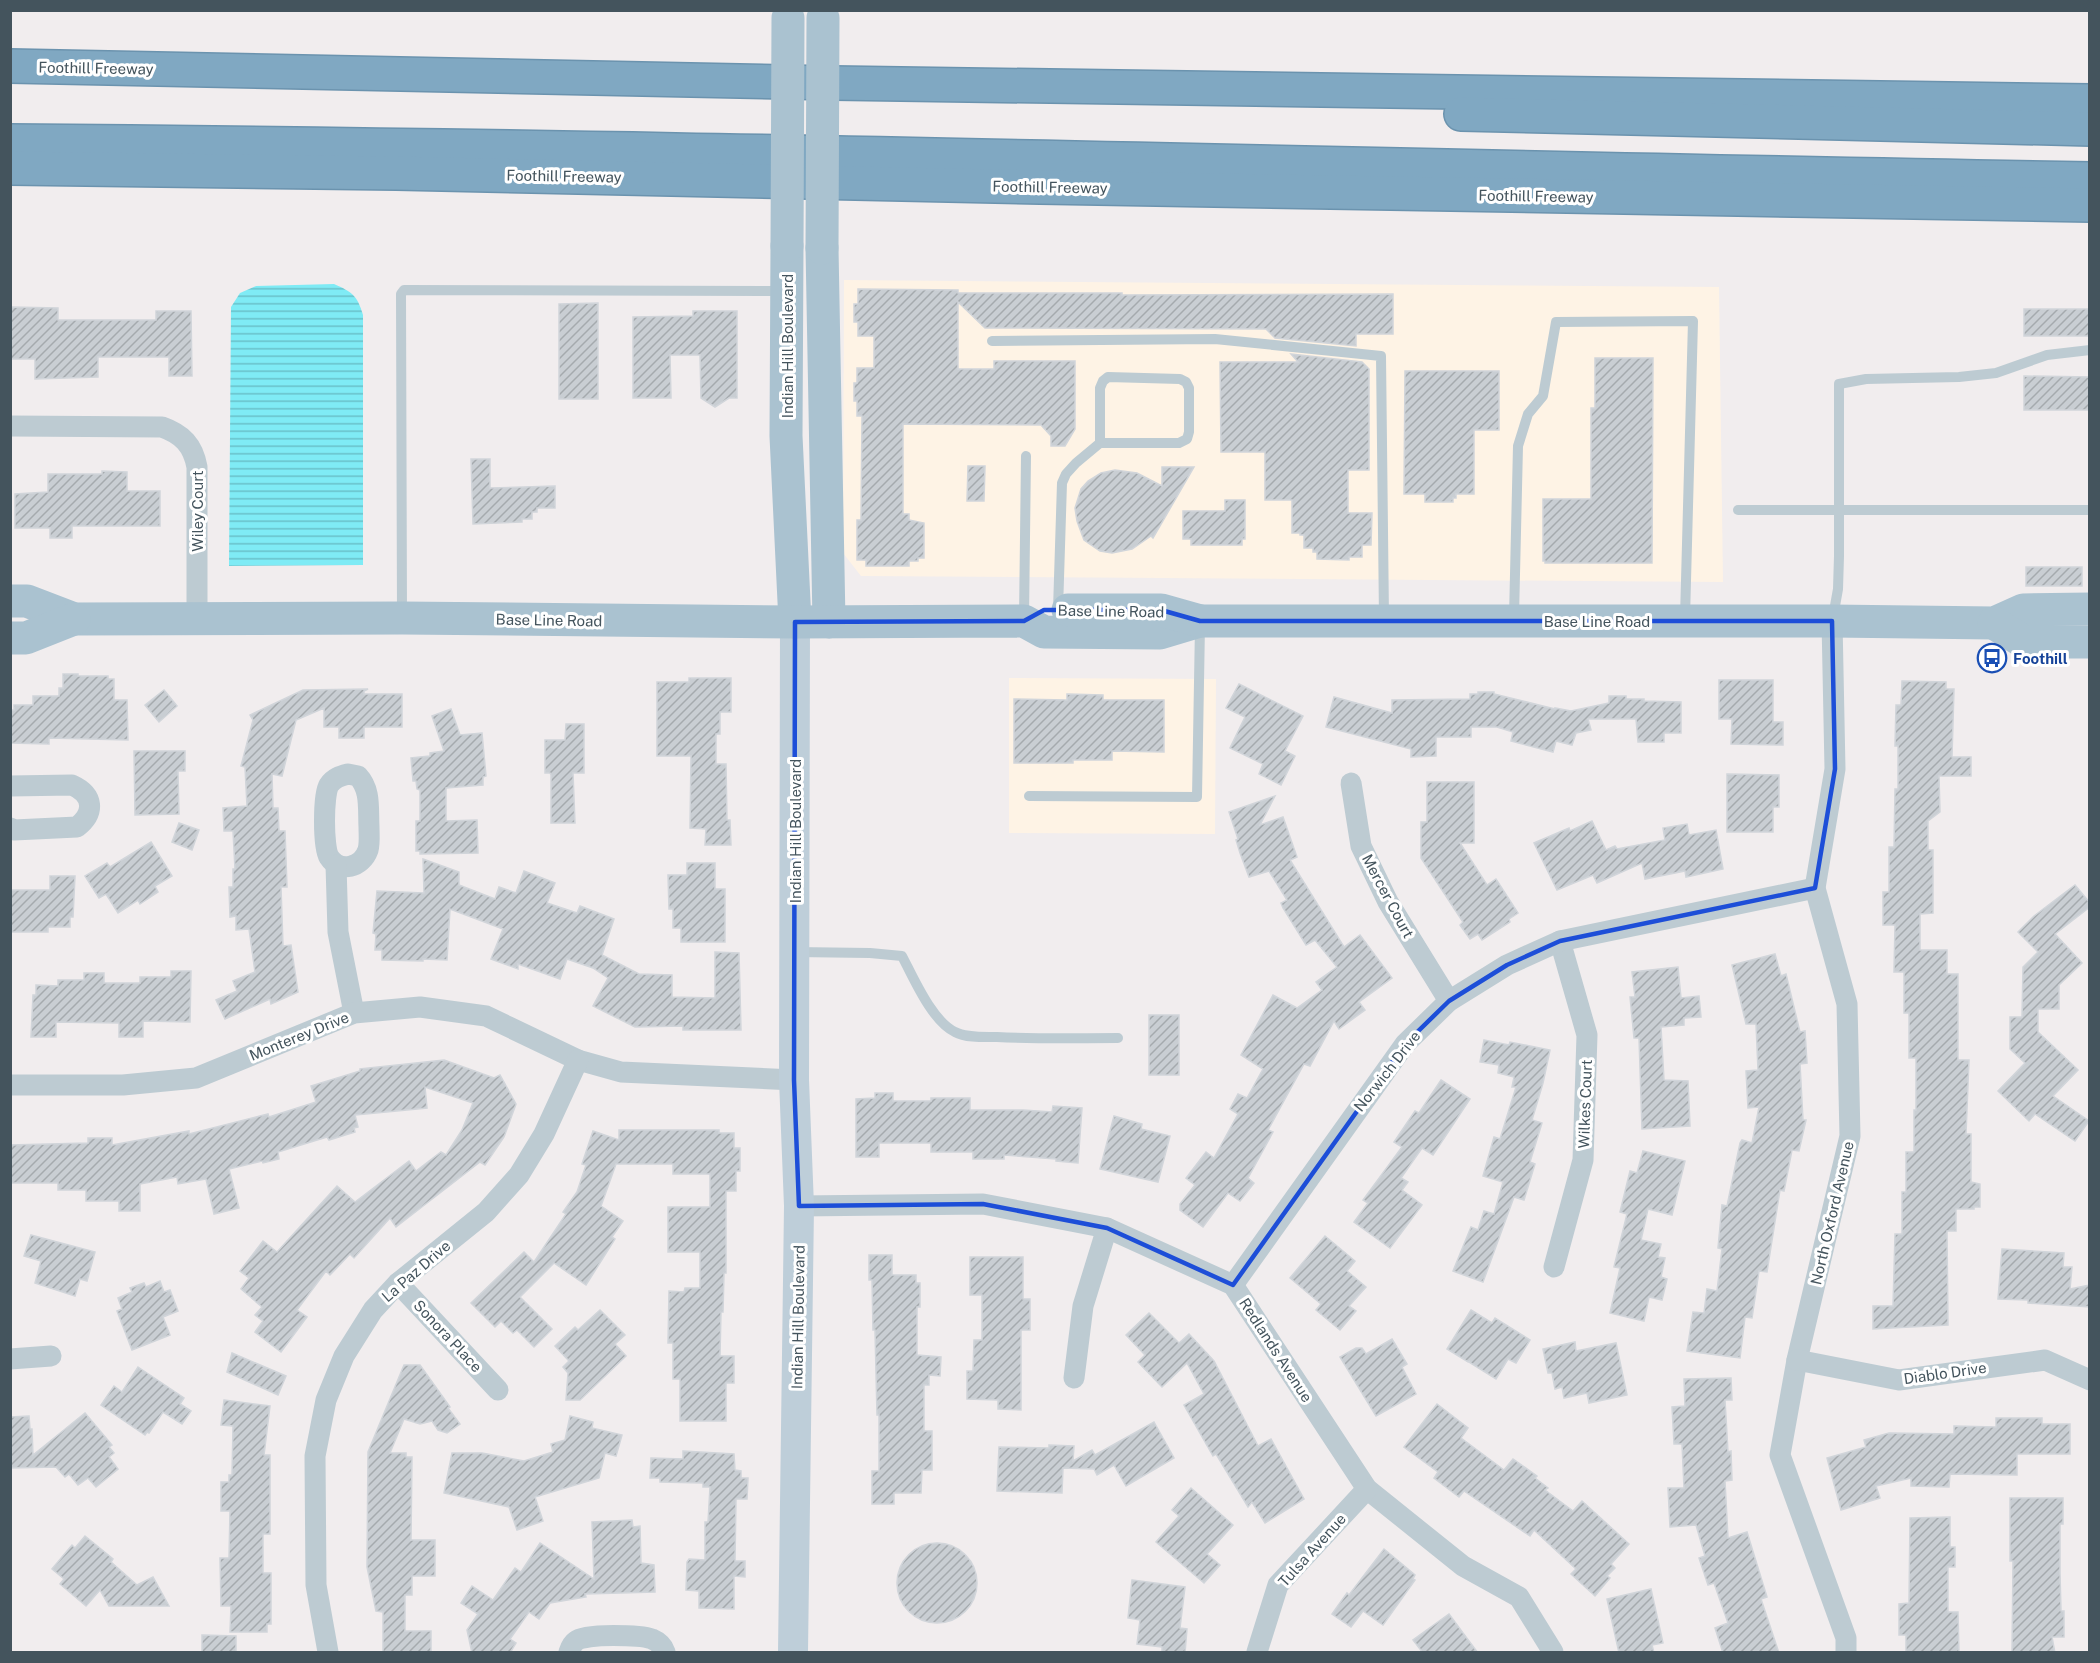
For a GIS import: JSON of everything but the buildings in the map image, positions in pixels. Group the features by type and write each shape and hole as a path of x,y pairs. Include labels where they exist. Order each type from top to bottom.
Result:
{"highway":[{"name":"Foothill Freeway","path":"10,66 834,83 2090,101"},
{"path":"834,83 868,102 2090,129"},
{"path":"10,141 766,150 1764,174 2090,179"},
{"name":"Foothill Freeway","path":"10,168 396,172 1028,187 2090,205"}],"main road":[{"name":"Indian Hill Boulevard","path":"789,14 786,436 795,622"},
{"path":"823,14 822,248 829,622"},
{"name":"Base Line Road","path":"10,601 27,601 74,618 402,618 795,622 1024,621 1044,610 1161,610 1200,621 1994,623 2023,610 2090,609"},
{"name":"Base Line Road","path":"10,638 26,638 74,618"},
{"name":"Base Line Road","path":"1024,621 1044,632 1160,633 1200,621"},
{"path":"1994,623 2024,642 2090,642"}],"street":[{"name":"Wiley Court","path":"10,426 162,427 172,430 188,442 197,467 197,619"},
{"name":"North Oxford Avenue","path":"1832,621 1835,769 1815,888 1847,1004 1850,1136 1797,1360 1780,1455 1845,1638 1846,1653"},
{"name":"Indian Hill Boulevard","path":"793,1653 799,1206 795,1080 795,622"},
{"name":"Mercer Court","path":"1351,783 1361,846 1388,902 1449,1001"},
{"path":"10,786 72,785 81,789 90,805 85,821 77,827 14,830 10,828"},
{"path":"336,865 338,933 354,1013"},
{"name":"Norwich Drive","path":"1233,1285 1405,1044 1449,1001 1507,965 1560,941 1815,888"},
{"name":"Wilkes Court","path":"1554,1267 1583,1160 1587,1035 1560,941"},
{"name":"Monterey Drive","path":"10,1085 123,1085 196,1078 354,1013 420,1007 486,1016 578,1060 621,1072 795,1080"},
{"name":"La Paz Drive","path":"328,1653 316,1585 315,1456 326,1400 344,1356 373,1310 398,1283 486,1212 519,1175 544,1134 578,1060"},
{"name":"Redlands Avenue","path":"799,1206 983,1204 1107,1228 1233,1285 1367,1489 1463,1566 1519,1597 1553,1653"},
{"path":"1074,1378 1083,1306 1107,1228"},
{"name":"Sonora Place","path":"398,1283 498,1390"},
{"path":"10,1359 51,1356"},
{"name":"Diablo Drive","path":"1797,1360 1899,1380 2045,1360 2090,1380"},
{"name":"Tulsa Avenue","path":"1257,1653 1278,1585 1367,1489"},
{"path":"569,1653 577,1640 587,1636 599,1636 646,1637 656,1640 663,1646 665,1653"}],"lane":[{"path":"402,618 401,294 409,289 787,291"},
{"path":"1513,621 1518,446 1528,414 1543,396 1556,322 1693,321 1685,621"},
{"path":"992,341 1215,339 1381,356 1384,621"},
{"path":"1832,621 1838,589 1839,384 1866,379 1959,377 1996,373 2047,355 2090,350"},
{"path":"1058,610 1062,483 1066,474 1100,443 1179,443 1187,439 1190,388 1180,379 1108,377 1100,388 1100,443"},
{"path":"1024,621 1026,456"},
{"path":"1738,510 2090,510"},
{"path":"1029,796 1197,796 1200,621"},
{"path":"795,952 870,953 902,956 933,1010 955,1032 980,1037 1032,1039 1118,1038"}],"highlighted area":[{"path":"1044,610 1161,610 1200,621 1832,621 1835,769 1815,888 1560,941 1507,965 1449,1001 1405,1044 1233,1285 1107,1228 983,1204 799,1206 794,1080 795,622 1024,621"}],"shaded area":[{"path":"844,280 1719,287 1723,582 861,576 843,553"},
{"path":"1009,678 1216,679 1215,834 1009,833"}],"water":[{"path":"334,284 353,295 363,315 363,565 229,566 231,307 240,293 256,286"}],"place":[{"name":"Foothill","path":"1992,658"}]}
